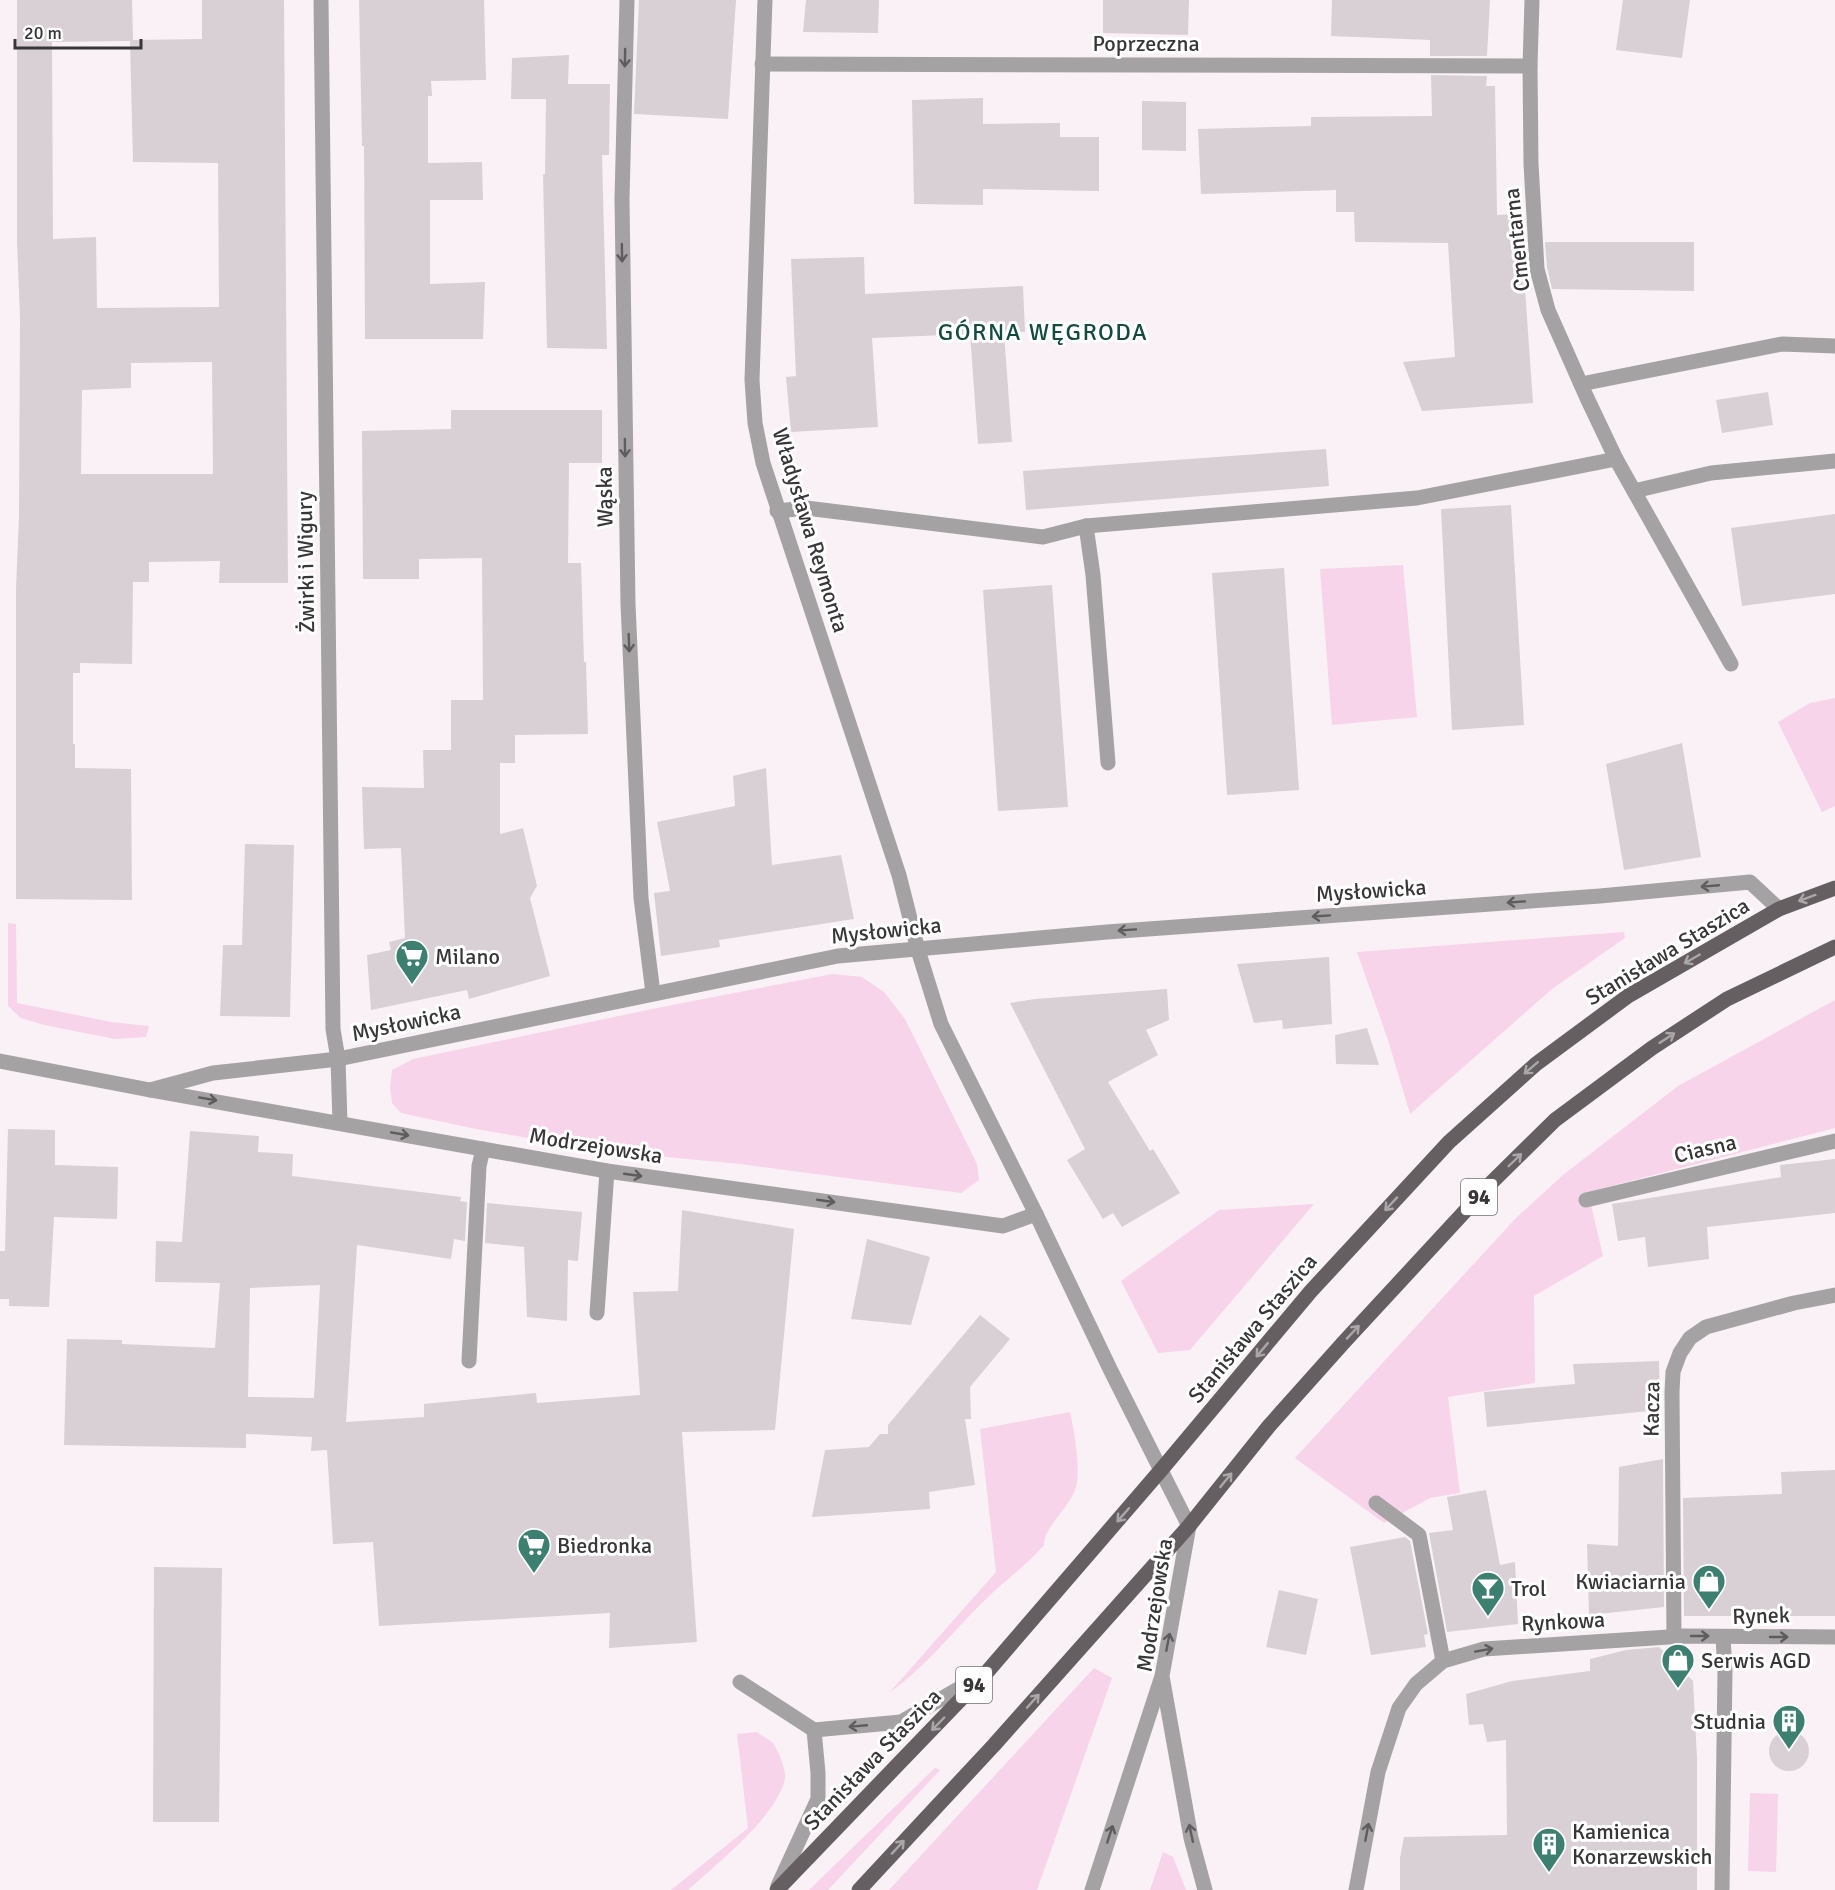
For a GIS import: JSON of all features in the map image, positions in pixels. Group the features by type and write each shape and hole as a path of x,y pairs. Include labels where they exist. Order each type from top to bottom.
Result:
{"main road":[{"name":"Stanisława Staszica","path":"777,1890 987,1672 1311,1292 1449,1142 1536,1064 1628,996 1779,909 1835,888"},
{"name":"94","path":"859,1890 994,1745 1189,1526 1269,1426 1344,1342 1492,1182 1555,1120 1652,1048 1727,999 1835,947"}],"street":[{"name":"Żwirki i Wigury","path":"321,0 333,1029 338,1059 340,1123"},
{"name":"Wąska","path":"627,0 622,199 628,604 641,898 653,993"},
{"name":"Władysława Reymonta","path":"765,0 752,380 758,441 777,511 900,875 918,950"},
{"name":"Cmentarna","path":"1532,0 1531,164 1537,269 1548,310 1616,459 1634,491"},
{"name":"Poprzeczna","path":"762,64 1530,66"},
{"path":"1581,384 1782,344 1835,346"},
{"path":"777,511 806,508 1043,537 1086,526 1416,498 1616,459"},
{"path":"1731,664 1634,491 1711,473 1835,461"},
{"path":"1086,526 1093,575 1108,764"},
{"name":"Mysłowicka","path":"0,1061 150,1090 213,1073 338,1059 838,956 1107,932 1600,896 1750,882 1779,909"},
{"name":"Modrzejowska","path":"918,950 941,1024 1189,1526 1162,1676 1191,1838 1205,1890"},
{"name":"Modrzejowska","path":"150,1090 607,1171 1003,1226 1036,1214"},
{"name":"Ciasna","path":"1586,1200 1835,1141"},
{"path":"469,1361 479,1166 483,1149"},
{"path":"597,1312 607,1171"},
{"name":"Kacza","path":"1674,1637 1672,1392 1673,1372 1680,1353 1690,1338 1706,1327 1794,1303 1835,1295"},
{"path":"1376,1503 1419,1535 1443,1661"},
{"name":"Rynkowa","path":"1356,1890 1378,1772 1399,1708 1416,1684 1443,1661 1484,1649 1723,1636"},
{"name":"Rynek","path":"1722,1890 1725,1671 1723,1636 1835,1637"},
{"path":"740,1682 814,1730 902,1722 987,1672"},
{"path":"1092,1890 1162,1676"},
{"path":"777,1890 818,1799 814,1730"}],"shaded area":[{"path":"1403,565 1417,717 1332,725 1320,569"},
{"path":"1835,698 1835,806 1822,812 1778,722 1810,703"},
{"path":"8,923 16,924 17,1003 111,1022 149,1026 146,1037 115,1039 44,1025 21,1018 8,1006"},
{"path":"1624,932 1625,938 1552,989 1410,1114 1388,1040 1357,952"},
{"path":"832,974 862,977 884,992 905,1019 977,1164 979,1180 961,1193 740,1164 604,1151 476,1129 401,1113 392,1103 390,1088 392,1070 413,1059"},
{"path":"1835,1000 1835,1128 1588,1192 1603,1256 1534,1296 1535,1383 1448,1397 1460,1493 1430,1498 1384,1523 1295,1458 1516,1218 1563,1175 1678,1086"},
{"path":"1314,1204 1190,1350 1158,1353 1121,1281 1219,1210"},
{"path":"1070,1412 1077,1460 1076,1487 1069,1502 1048,1531 1044,1545 983,1602 927,1660 890,1692 996,1572 980,1429"},
{"path":"1094,1668 1112,1678 1037,1890 889,1890"},
{"path":"757,1732 773,1743 781,1760 785,1778 780,1793 759,1823 714,1867 688,1890 671,1890 748,1828 737,1734"},
{"path":"935,1768 940,1770 828,1890 809,1890"},
{"path":"1750,1793 1778,1794 1776,1872 1748,1871"},
{"path":"1163,1852 1173,1857 1186,1890 1150,1890"}],"building":[{"path":"17,0 132,0 133,40 202,39 202,0 284,0 288,583 219,583 220,561 149,562 149,582 133,582 132,664 80,663 80,673 73,673 75,768 131,769 132,900 16,899 16,589 19,517 20,318 17,240","holes":["130,41 133,162 218,163 219,307 97,308 96,237 53,239 52,42","212,362 213,474 81,474 82,390 131,388 131,363"]},
{"path":"359,0 484,0 486,80 431,81 432,96 428,96 428,163 482,162 483,200 430,200 430,284 485,282 483,339 365,339 364,146 362,146"},
{"path":"639,0 736,0 728,119 634,114"},
{"path":"806,0 879,0 878,33 803,32"},
{"path":"1103,0 1189,0 1188,35 1103,33"},
{"path":"1332,0 1490,0 1487,56 1430,56 1430,40 1331,36"},
{"path":"1623,0 1690,0 1682,58 1616,50"},
{"path":"569,55 568,84 610,84 609,155 602,155 607,349 547,348 543,174 545,174 546,99 511,99 512,58"},
{"path":"1431,75 1487,76 1486,86 1495,86 1497,215 1511,214 1513,241 1526,241 1527,270 1532,289 1525,289 1533,403 1422,411 1403,362 1455,357 1448,243 1355,242 1354,212 1336,212 1336,190 1201,194 1198,129 1311,126 1311,117 1432,116"},
{"path":"983,98 983,124 1060,123 1060,137 1099,137 1099,191 983,189 983,205 914,204 912,100"},
{"path":"1142,101 1186,102 1186,151 1142,150"},
{"path":"1545,242 1694,242 1694,291 1552,289"},
{"path":"864,257 865,294 1023,286 1025,332 1004,333 1012,442 978,444 970,334 872,338 878,427 791,432 786,377 796,376 791,259"},
{"path":"1768,392 1773,425 1722,433 1716,400"},
{"path":"451,410 602,410 602,463 569,463 568,563 581,563 588,734 515,735 515,763 500,763 500,834 523,828 537,886 530,898 550,976 469,999 467,990 371,1010 367,955 391,950 389,942 405,938 401,848 364,849 362,787 424,788 423,750 451,750 451,700 483,700 482,558 419,559 419,579 363,579 362,431 451,429"},
{"path":"1326,449 1329,486 1026,510 1023,471"},
{"path":"1511,505 1524,725 1452,730 1441,509"},
{"path":"1835,514 1835,594 1742,606 1731,528"},
{"path":"1284,568 1299,790 1227,795 1212,573"},
{"path":"1052,585 1068,807 998,811 983,590"},
{"path":"1682,743 1701,857 1624,870 1606,764"},
{"path":"766,768 772,865 841,855 854,919 719,940 720,947 661,956 654,893 670,891 657,822 735,806 733,776"},
{"path":"245,844 294,845 290,1017 220,1016 223,945 242,945"},
{"path":"1329,957 1332,1024 1283,1029 1282,1020 1254,1023 1237,964"},
{"path":"1167,989 1169,1020 1146,1030 1158,1055 1108,1082 1150,1151 1153,1149 1180,1193 1122,1227 1113,1213 1103,1219 1067,1160 1085,1149 1010,1003"},
{"path":"1367,1028 1379,1065 1336,1064 1335,1035"},
{"path":"8,1129 55,1130 55,1165 118,1167 117,1219 54,1217 49,1307 9,1306 9,1299 0,1299 0,1251 5,1251"},
{"path":"190,1131 259,1136 258,1152 293,1154 292,1176 461,1197 460,1201 467,1202 465,1241 454,1239 451,1259 357,1245 346,1422 424,1417 424,1404 536,1393 537,1403 640,1395 633,1292 678,1291 682,1210 794,1229 775,1430 682,1432 697,1642 609,1648 610,1613 379,1626 373,1542 333,1544 327,1450 311,1451 312,1437 246,1434 246,1448 64,1445 67,1339 122,1340 122,1344 215,1348 220,1283 155,1282 156,1241 182,1242","holes":["320,1285 314,1398 248,1397 250,1288"]},
{"path":"1835,1159 1835,1213 1707,1227 1709,1259 1648,1267 1645,1237 1618,1241 1612,1204 1781,1177 1780,1165"},
{"path":"487,1203 582,1212 578,1261 568,1260 567,1321 527,1317 524,1247 485,1243"},
{"path":"867,1239 930,1257 911,1325 851,1319"},
{"path":"980,1315 1010,1339 970,1387 971,1419 965,1419 975,1485 929,1492 930,1509 812,1517 825,1450 869,1447 880,1434 888,1434 888,1425"},
{"path":"1659,1361 1660,1410 1487,1427 1484,1392 1575,1384 1573,1364"},
{"path":"1663,1459 1664,1607 1589,1615 1587,1544 1618,1546 1619,1467"},
{"path":"1835,1470 1835,1616 1684,1616 1683,1498 1782,1494 1781,1472"},
{"path":"1486,1490 1500,1565 1515,1562 1518,1624 1447,1632 1429,1533 1453,1530 1447,1497"},
{"path":"1405,1537 1410,1541 1428,1634 1424,1635 1426,1647 1371,1655 1350,1547"},
{"path":"154,1567 222,1568 219,1822 153,1822"},
{"path":"1279,1590 1318,1599 1306,1655 1266,1647"},
{"path":"1659,1647 1693,1681 1697,1758 1697,1890 1400,1890 1400,1858 1404,1837 1507,1835 1506,1740 1487,1742 1483,1724 1469,1725 1466,1694 1512,1681 1590,1671 1590,1659 1626,1650"},
{"name":"Studnia","path":"1789,1731 1803,1737 1809,1751 1803,1765 1789,1771 1775,1765 1769,1751 1775,1737"}],"place":[{"name":"Milano","path":"412,985"},
{"name":"Biedronka","path":"534,1574"},
{"name":"Kwiaciarnia","path":"1709,1610"},
{"name":"Trol","path":"1488,1617"},
{"name":"Serwis AGD","path":"1678,1689"},
{"name":"Studnia","path":"1789,1750"},
{"name":"Kamienica Konarzewskich","path":"1549,1873"}],"district":[{"name":"GÓRNA WĘGRODA","path":"1043,332"}]}
